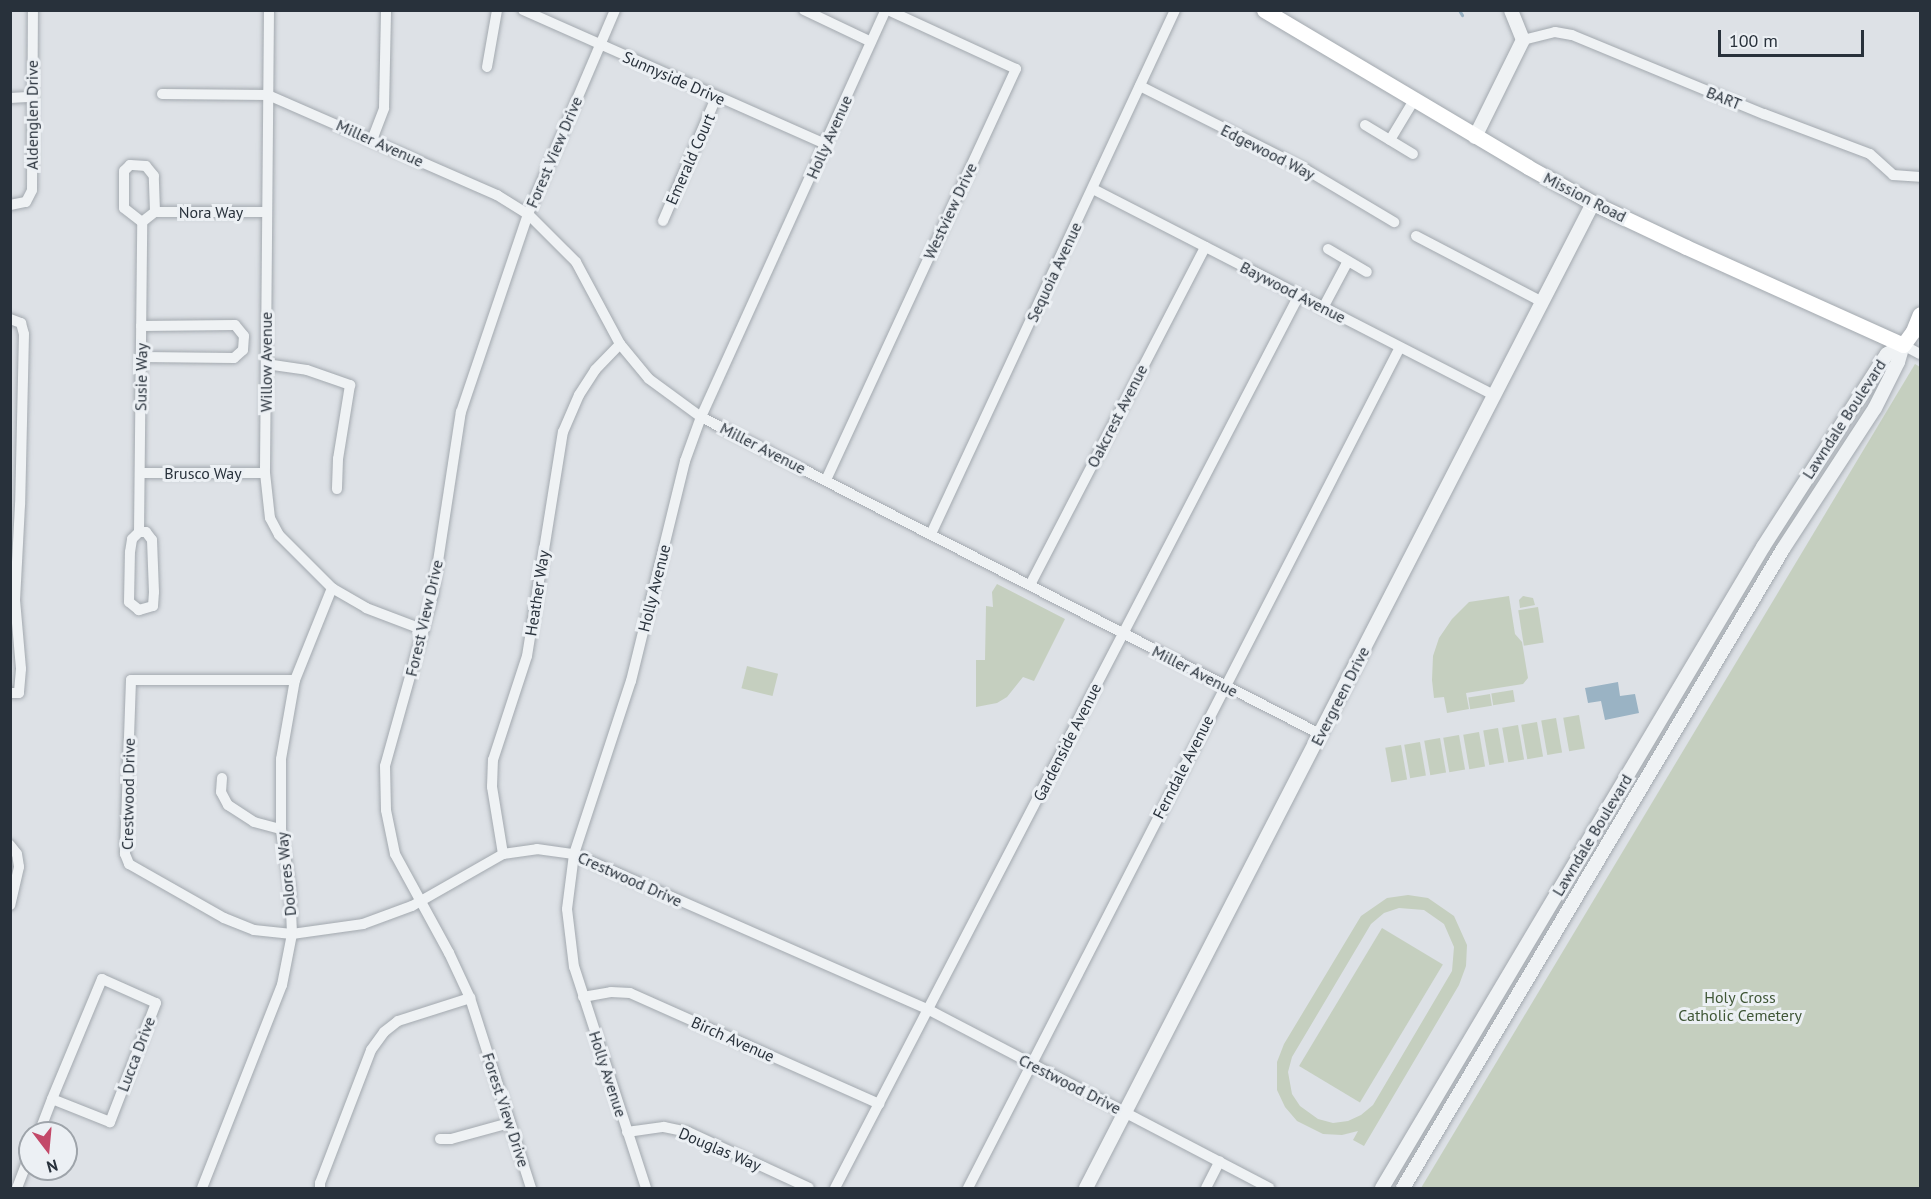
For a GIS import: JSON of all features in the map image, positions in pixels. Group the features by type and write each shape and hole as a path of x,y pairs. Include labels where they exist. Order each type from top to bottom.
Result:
{"main road":[{"name":"Mission Road","path":"1264,10 1474,137 1593,203 1903,345"},
{"path":"1903,345 1913,331 1920,314"}],"street":[{"name":"Aldenglen Drive","path":"10,205 26,202 32,190 33,10"},
{"name":"Willow Avenue","path":"269,10 266,473 270,518 274,527 332,588 366,608 424,630"},
{"path":"372,140 384,108 386,10"},
{"path":"487,67 497,10"},
{"name":"Sunnyside Drive","path":"523,10 716,98 825,144"},
{"name":"Forest View Drive","path":"531,1188 470,998 395,854 386,810 385,766 433,594 461,412 528,214 615,10"},
{"path":"804,10 871,42"},
{"name":"Holly Avenue","path":"645,1188 583,998 572,957 568,922 568,887 574,854 627,695 685,461 701,417 887,10"},
{"name":"Westview Drive","path":"826,480 1016,69 887,10"},
{"name":"Sequoia Avenue","path":"931,534 1175,10"},
{"path":"1474,137 1523,40 1511,10"},
{"name":"BART","path":"1523,40 1555,32 1572,34 1774,118 1870,154 1893,175 1920,177"},
{"name":"Edgewood Way","path":"1140,86 1305,169 1394,222"},
{"path":"162,94 268,95"},
{"name":"Miller Avenue","path":"268,95 497,195 528,214 576,262 620,344 649,379 701,417 1320,734"},
{"path":"10,98 32,97"},
{"name":"Emerald Court","path":"663,221 716,98"},
{"path":"1390,140 1414,100"},
{"path":"1365,125 1413,154"},
{"path":"130,165 146,166 154,176 155,212 142,222 124,208 124,171 130,165"},
{"name":"Baywood Avenue","path":"1093,189 1493,395"},
{"name":"Evergreen Drive","path":"1086,1188 1593,203"},
{"name":"Nora Way","path":"155,212 267,212"},
{"name":"Susie Way","path":"139,532 146,532 152,540 154,592 153,606 139,610 129,602 132,539 139,532 142,222"},
{"path":"1416,236 1542,302"},
{"name":"Oakcrest Avenue","path":"1030,585 1205,247"},
{"path":"1328,249 1367,272"},
{"path":"1323,308 1348,261"},
{"name":"Gardenside Avenue","path":"835,1188 1299,295"},
{"path":"10,319 21,323 24,334 15,600 21,669 19,693 10,693"},
{"path":"141,326 235,325 244,336 243,350 234,358 141,357"},
{"name":"Heather Way","path":"503,854 492,787 493,760 527,656 563,432 579,396 595,370 620,344"},
{"name":"Mission Road","path":"1903,345 1920,354"},
{"name":"Lawndale Boulevard","path":"1382,1188 1763,547 1887,354 1903,345"},
{"name":"Lawndale Boulevard","path":"1403,1188 1779,556 1875,408 1899,359 1903,345"},
{"name":"Ferndale Avenue","path":"968,1188 1400,347"},
{"path":"266,364 307,370 350,385 338,459 337,489"},
{"name":"Brusco Way","path":"140,473 266,473"},
{"name":"Dolores Way","path":"202,1188 282,985 292,934 290,887 281,829 281,759 295,680 332,588"},
{"name":"Crestwood Drive","path":"295,680 131,680 125,854 129,864 224,918 254,930 292,934 363,924 422,902 503,854 537,849 574,854 928,1010 1269,1188"},
{"path":"222,778 220,792 228,805 254,822 281,829"},
{"path":"10,845 17,854 19,867 10,905"},
{"name":"Lucca Drive","path":"44,1121 52,1099 102,979 156,1004 110,1122 52,1099"},
{"name":"Birch Avenue","path":"583,998 611,992 630,993 879,1104"},
{"path":"320,1188 371,1050 384,1032 398,1021 470,998"},
{"path":"440,1139 451,1139 509,1123"},
{"name":"Douglas Way","path":"627,1132 664,1127 688,1132 809,1188"},
{"path":"1206,1188 1220,1161"}],"green space":[{"name":"Holy Cross Catholic Cemetery","path":"1915,364 1920,367 1920,1188 1421,1188"},
{"path":"997,584 1065,619 1034,681 1023,677 1007,697 997,703 976,707 976,660 985,660 986,606 993,607 992,592"},
{"path":"1509,596 1515,634 1522,642 1528,678 1523,684 1466,693 1469,709 1447,713 1444,697 1434,698 1432,680 1433,656 1439,638 1452,619 1469,602"},
{"path":"1523,596 1533,598 1535,605 1520,608 1519,600"},
{"path":"1538,607 1544,643 1524,646 1518,610"},
{"path":"747,666 778,674 772,696 741,688"},
{"path":"1513,690 1515,702 1493,705 1491,693"},
{"path":"1490,694 1492,706 1470,709 1468,697"},
{"path":"1579,715 1585,748 1569,751 1563,718"},
{"path":"1556,718 1562,752 1547,755 1541,721"},
{"path":"1537,722 1543,756 1527,759 1521,725"},
{"path":"1518,725 1524,759 1508,762 1502,728"},
{"path":"1498,728 1504,762 1489,765 1483,731"},
{"path":"1479,732 1485,766 1469,769 1463,735"},
{"path":"1459,735 1465,769 1449,772 1443,738"},
{"path":"1440,738 1446,772 1430,775 1424,741"},
{"path":"1420,742 1426,775 1410,778 1404,745"},
{"path":"1401,745 1407,779 1391,782 1385,748"},
{"path":"1408,895 1428,898 1454,916 1467,945 1466,966 1459,985 1364,1146 1353,1140 1358,1131 1342,1135 1323,1134 1297,1121 1285,1107 1277,1090 1277,1062 1284,1044 1361,916 1387,898","holes":["1399,908 1424,910 1444,924 1454,947 1452,971 1373,1105 1361,1115 1348,1121 1333,1123 1318,1119 1300,1106 1292,1094 1288,1072 1292,1057 1371,924 1384,913"]},
{"path":"1382,928 1443,965 1360,1103 1299,1066"}],"water":[{"path":"1618,682 1620,696 1635,694 1639,713 1605,720 1601,701 1588,703 1585,688"}],"waterway":[{"path":"1459,10 1462,15"}]}
